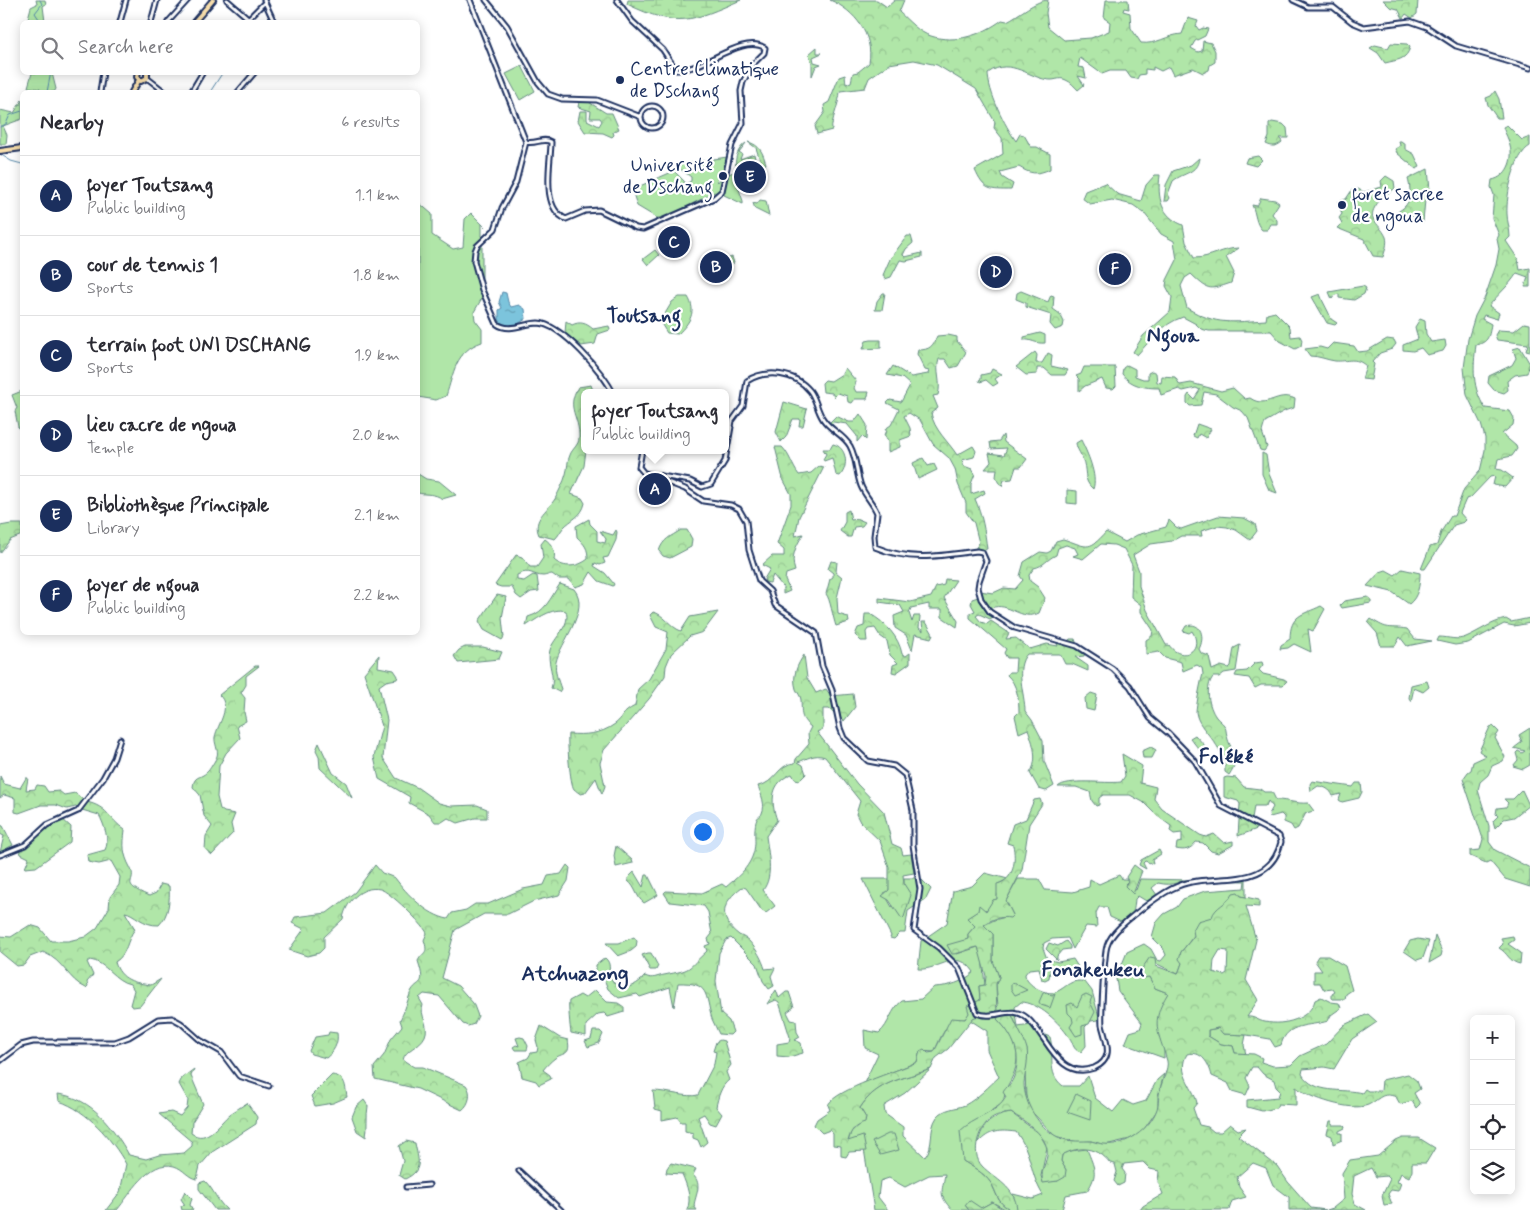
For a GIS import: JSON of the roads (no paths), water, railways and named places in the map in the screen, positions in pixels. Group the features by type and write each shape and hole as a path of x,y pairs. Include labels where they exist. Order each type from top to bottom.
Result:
{"main road":[{"path":"196,20 213,0"},
{"path":"137,75 139,80"},
{"path":"133,90 139,80 145,75"},
{"path":"0,151 20,148"}],"street":[{"path":"121,20 126,0"},
{"path":"152,20 157,0"},
{"path":"170,20 188,0"},
{"path":"227,0 249,19 264,1 273,20"},
{"path":"470,0 526,142 516,182 502,208 495,229 475,252 474,261 482,290 497,324 510,328 538,323 551,327 582,352 605,377 611,389"},
{"path":"486,0 507,26 538,82 548,94 562,99 597,100 641,117 644,124 652,128 660,125 663,117 660,109 652,106 644,109 641,117"},
{"path":"526,142 531,144 546,140 551,142 549,192 560,216 566,220 590,210 598,210 643,229 714,198 722,191 732,145 743,122 742,87 752,65 764,53 766,48 760,45 740,47 699,65 676,70 663,50 632,21 617,0"},
{"path":"1293,0 1308,7 1333,8 1352,22 1364,27 1410,20 1428,27 1456,46 1530,68"},
{"path":"100,90 103,75"},
{"path":"147,75 163,90"},
{"path":"193,90 201,75"},
{"path":"240,90 252,75"},
{"path":"641,454 639,467 644,473 685,489 703,502 731,505 739,509 746,520 749,550 759,581 770,591 775,605 816,633 822,666 832,690 844,738 859,754 871,762 894,766 905,775 913,810 914,846 920,889 913,928 939,948 959,968 977,1013 990,1017 1007,1012 1021,1014 1034,1026 1060,1061 1078,1068 1090,1069 1098,1066 1105,1058 1108,1047 1102,1023 1106,951 1117,930 1168,891 1180,885 1205,879 1246,878 1259,871 1276,856 1281,842 1279,836 1219,804 1195,762 1168,733 1150,718 1130,686 1113,669 1077,646 1015,628 990,612 981,599 978,588 978,581 986,561 982,552 977,551 929,558 901,555 875,547 874,536 878,512 861,486 850,446 841,435 824,421 812,393 796,380 786,375 774,374 747,381 742,406 732,421 729,438"},
{"path":"644,473 690,482 702,487 711,484 725,461 726,454"},
{"path":"0,854 25,845 47,825 78,810 103,778 114,758 120,740"},
{"path":"0,1060 21,1045 33,1042 115,1042 128,1037 152,1022 168,1017 181,1023 200,1040 221,1052 239,1076 269,1086"},
{"path":"519,1171 561,1210"},
{"path":"406,1188 430,1185"}],"water":[{"path":"502,292 506,293 511,307 519,305 525,309 526,319 511,328 503,325 499,320 499,310 502,308 499,302"}],"waterway":[{"path":"40,0 42,4 35,13 40,20"},
{"path":"47,90 50,75"},
{"path":"211,90 221,75"},
{"path":"0,127 6,124 10,115 20,112"},
{"path":"0,154 11,161 20,163"}],"place":[{"name":"Centre Climatique de Dschang","path":"620,80"},
{"name":"Université de Dschang","path":"723,176"},
{"name":"Bibliothèque Principale","path":"750,177"},
{"name":"foret sacree de ngoua","path":"1342,205"},
{"name":"terrain foot UNI DSCHANG","path":"674,242"},
{"name":"cour de tennis 1","path":"716,267"},
{"name":"foyer de ngoua","path":"1115,269"},
{"name":"lieu cacre de ngoua","path":"996,272"},
{"name":"foyer Toutsang","path":"655,489"}],"district":[{"name":"Toutsang","path":"644,316"},
{"name":"Ngoua","path":"1173,336"},
{"name":"Foléké","path":"1226,757"},
{"name":"Fonakeukeu","path":"1093,970"},
{"name":"Atchuazong","path":"575,974"}]}
